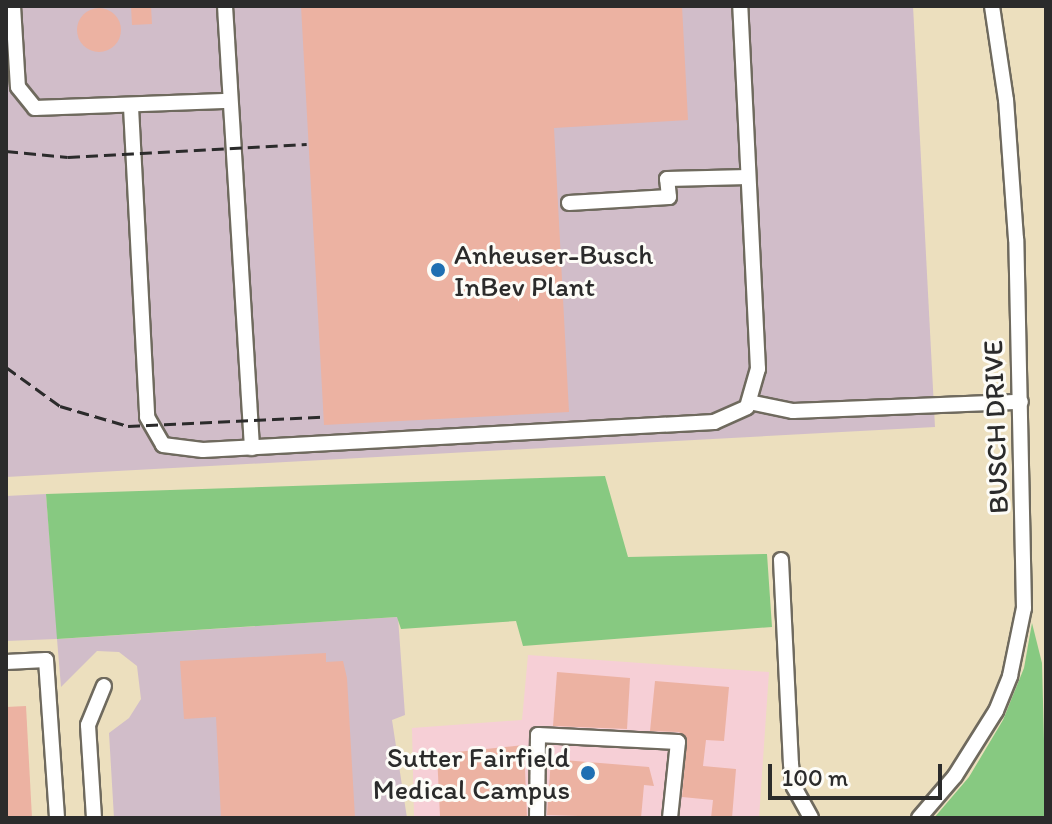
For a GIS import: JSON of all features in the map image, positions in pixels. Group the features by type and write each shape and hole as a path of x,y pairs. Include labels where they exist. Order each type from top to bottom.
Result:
{"street":[{"path":"13,6 16,74 24,99 46,111 230,101"},
{"path":"225,6 252,448"},
{"path":"131,107 149,426 163,445 175,449 252,448 700,424 725,420 749,402 758,369 740,6"},
{"name":"BUSCH DRIVE","path":"919,818 977,745 1015,654 1024,608 1021,402 1012,163 992,6"},
{"path":"569,203 669,197 667,179 748,177"},
{"path":"749,402 793,411 1021,402"},
{"path":"781,560 791,764 794,787 811,818"},
{"path":"6,662 46,660 57,818"},
{"path":"94,818 88,725 104,686"},
{"path":"537,818 538,735 678,742 670,818"}],"shaded area":[{"path":"6,6 913,6 935,427 6,477"},
{"path":"46,494 58,639 398,617 405,715 392,720 407,818 114,818 109,733 129,718 141,699 137,666 119,652 97,651 61,687 57,639 6,641 6,496"},
{"name":"Sutter Fairfield Medical Campus","path":"528,655 769,672 759,818 414,818 412,728 522,720"}],"green space":[{"path":"605,476 628,557 767,554 772,627 523,646 516,621 401,629 397,617 57,639 46,494"},
{"path":"1032,623 1042,663 1046,818 934,818 969,777 1003,720 1024,668"}],"building":[{"path":"131,6 151,6 152,24 132,25"},
{"name":"Anheuser-Busch InBev Plant","path":"301,6 682,6 688,120 554,128 569,412 324,425"},
{"path":"99,8 115,14 121,30 115,46 99,52 83,46 77,30 83,14"},
{"path":"326,653 326,662 343,661 347,678 355,818 221,818 216,717 184,719 180,661"},
{"path":"557,672 630,678 627,729 553,726"},
{"path":"655,681 729,687 724,741 706,740 703,766 736,769 732,818 711,818 713,800 682,797 687,739 679,732 650,731"},
{"path":"26,706 32,818 6,818 6,707"},
{"path":"524,745 527,818 440,816 437,754"},
{"path":"551,759 649,767 654,786 644,785 641,818 547,815"}],"railway":[{"path":"6,151 68,157 307,144"},
{"path":"6,367 60,406 128,426 322,417"}],"place":[{"name":"Anheuser-Busch InBev Plant","path":"438,270"},
{"name":"Sutter Fairfield Medical Campus","path":"588,773"}]}
